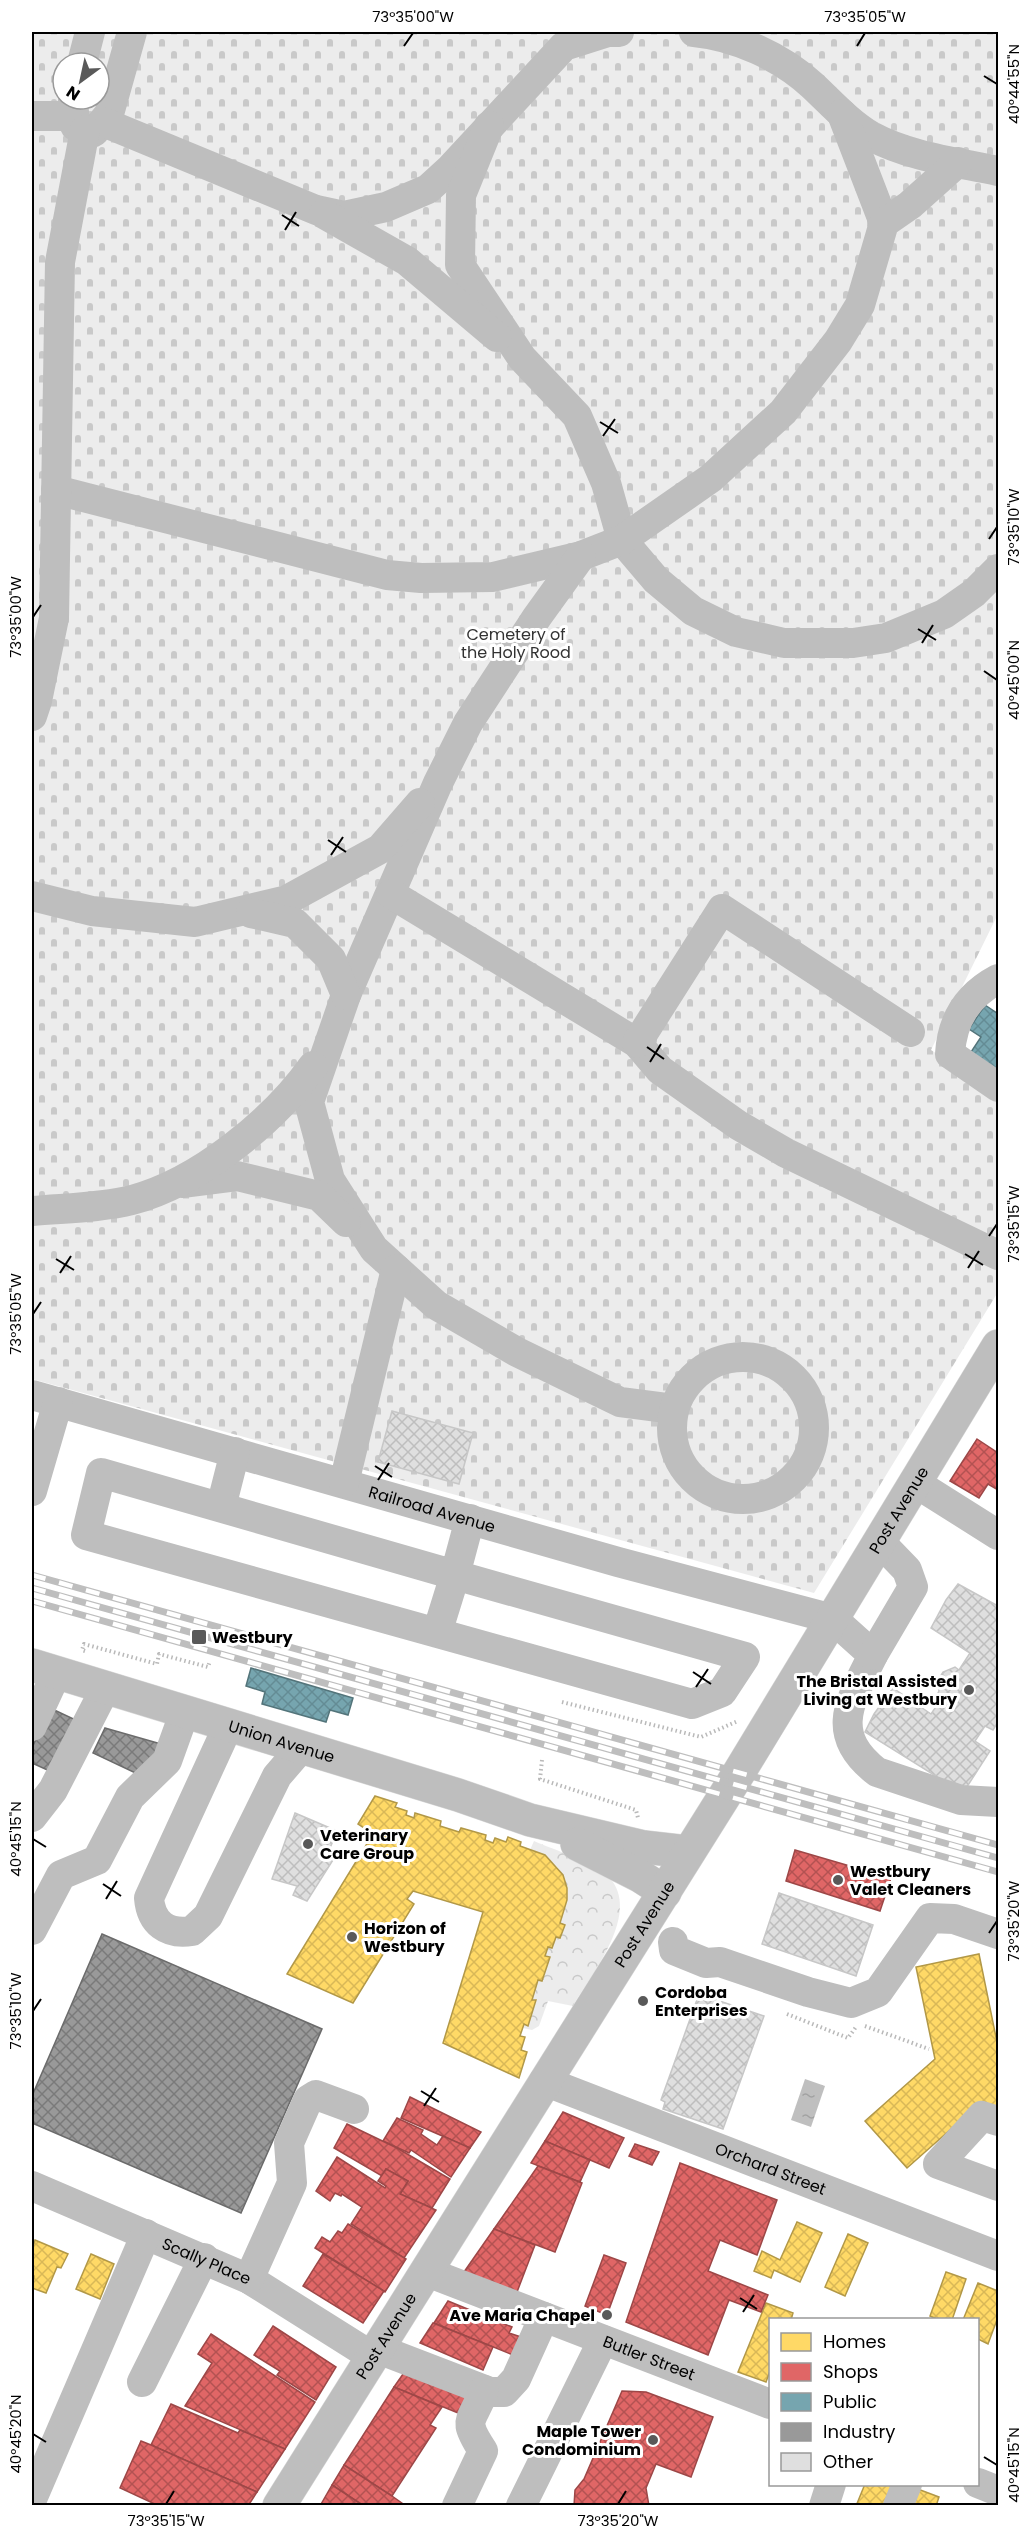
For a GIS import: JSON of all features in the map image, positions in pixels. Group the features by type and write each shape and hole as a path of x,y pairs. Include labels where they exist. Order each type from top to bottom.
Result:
{"main road":[{"name":"Post Avenue","path":"282,2503 531,2109 544,2082 833,1619 914,1482 999,1346"},
{"name":"Union Avenue","path":"44,1669 458,1795 530,1820 644,1847 688,1852"},
{"name":"Union Avenue","path":"530,1820 640,1876 664,1892"}],"street":[{"path":"85,51 90,32"},
{"path":"32,116 84,117 109,114 132,32"},
{"path":"316,210 344,216 386,207 428,189 451,168 564,46 609,32 619,32"},
{"path":"694,32 710,33 770,56 795,71 853,123 883,142 915,153 999,171"},
{"path":"56,490 387,575 421,578 493,577 581,556 622,540 711,478 783,412 838,341 860,305 884,223 842,112"},
{"path":"84,117 316,210 407,261 522,358 577,416 606,483 622,540 656,580 693,611 736,632 784,643 853,643 886,638 944,614 974,593 999,569"},
{"path":"32,715 54,618 60,262 84,117"},
{"path":"489,126 461,195 460,265 522,358"},
{"path":"884,223 910,205 958,162"},
{"path":"374,1249 330,1180 309,1102 332,1041 346,995 438,783 468,723 537,617 581,556"},
{"path":"32,896 92,911 195,922 287,900 380,849 438,783"},
{"path":"391,894 637,1043 660,1070 738,1125 846,1181 999,1255"},
{"path":"637,1043 722,909 910,1032"},
{"path":"243,911 295,923 331,959 346,995"},
{"path":"999,980 973,995 952,1033 950,1054 999,1087"},
{"path":"32,1211 131,1200 171,1185 241,1143 292,1095 332,1041"},
{"path":"171,1185 237,1176 319,1196 436,1305 517,1352 620,1401 674,1409"},
{"path":"344,1483 396,1269"},
{"path":"746,1356 762,1360 790,1374 805,1393 813,1415 814,1439 806,1462 792,1480 773,1493 751,1498 728,1497 707,1489 689,1474 677,1454 672,1432 674,1409 684,1387 701,1370 722,1360 746,1356"},
{"path":"32,1491 44,1399"},
{"name":"Railroad Avenue","path":"44,1399 833,1619"},
{"path":"221,1507 236,1452"},
{"path":"101,1473 221,1507 455,1575 745,1657 722,1692 692,1704 86,1535 101,1473"},
{"path":"914,1482 999,1535"},
{"path":"437,1633 470,1519"},
{"path":"879,1542 907,1570 913,1587 873,1655 846,1713 848,1731 854,1748 877,1772 961,1800 999,1802"},
{"path":"833,1619 873,1655"},
{"path":"32,1726 44,1669"},
{"path":"32,1817 53,1790 106,1687"},
{"path":"32,1930 61,1875 97,1860 130,1797 167,1761 185,1711"},
{"path":"229,1724 151,1892 150,1908 154,1918 170,1931 192,1931 208,1916 277,1776 302,1747"},
{"path":"640,1930 673,1942 682,1936 713,1948 720,1962 808,1992 851,2003 878,1992 930,1918 954,1919 999,1934"},
{"name":"Orchard Street","path":"544,2082 999,2256"},
{"path":"249,2279 292,2183 289,2143 308,2100 316,2095 324,2096 354,2109"},
{"path":"999,2121 982,2116 938,2164 999,2186"},
{"name":"Scally Place","path":"32,2186 249,2279 376,2353 484,2390"},
{"path":"32,2499 146,2234"},
{"path":"142,2382 204,2258"},
{"name":"Butler Street","path":"427,2272 769,2403"},
{"path":"457,2505 483,2451 469,2429 469,2421 484,2390 504,2392 516,2379 544,2317"},
{"path":"521,2505 603,2340"},
{"path":"979,2484 999,2492"},
{"path":"824,2505 830,2486"},
{"path":"898,2505 906,2486"}],"path":[{"path":"93,1653 82,1650 84,1644 157,1664 159,1654 208,1667 210,1661"},
{"path":"542,1760 540,1779 636,1810 639,1824"}],"green space":[{"name":"Cemetery of the Holy Rood","path":"32,32 998,32 998,914 931,1050 998,1093 998,1292 814,1593 32,1379"},
{"path":"534,1841 584,1861 609,1877 618,1892 620,1908 610,1943 573,2006 548,2001 539,2026 532,2030 523,2028 524,2024 528,2025 536,2001 532,2000 538,1980 543,1980 549,1957 545,1956 548,1947 552,1948 556,1937 560,1937 565,1925 560,1923 566,1888 560,1870 553,1862 530,1850"}],"water":[{"path":"805,2079 825,2086 811,2127 791,2120"}],"building: Homes":[{"name":"Horizon of Westbury","path":"375,1796 397,1803 395,1807 407,1811 406,1815 414,1818 415,1813 441,1821 440,1826 459,1832 461,1828 486,1835 485,1840 493,1843 495,1838 506,1842 508,1837 521,1842 520,1846 545,1855 563,1875 567,1888 567,1900 560,1923 565,1925 560,1938 556,1937 552,1948 548,1947 545,1956 550,1957 542,1981 538,1980 532,2000 536,2000 528,2026 524,2024 520,2036 525,2037 521,2050 527,2052 519,2078 443,2043 483,1912 413,1891 407,1899 414,1904 353,2003 287,1974 373,1834 358,1824"},
{"path":"979,1954 998,2047 998,2113 977,2106 907,2168 865,2121 935,2059 916,1967"},
{"path":"797,2222 822,2233 800,2282 774,2270 771,2278 754,2271 762,2251 780,2260"},
{"path":"848,2234 868,2243 845,2296 825,2287"},
{"path":"35,2240 68,2254 61,2268 57,2267 46,2293 32,2288 34,2276 32,2274 32,2249"},
{"path":"91,2254 114,2264 100,2299 76,2289"},
{"path":"946,2272 966,2279 953,2318 930,2316"},
{"path":"978,2283 998,2291 998,2317 988,2344 979,2340 979,2318 964,2318"},
{"path":"766,2303 793,2313 792,2318 769,2318 769,2374 766,2382 738,2372"},
{"path":"864,2486 893,2486 888,2506 856,2506"},
{"path":"915,2488 939,2497 936,2506 908,2506"}],"building: Shops":[{"path":"977,1439 998,1453 998,1490 988,1484 979,1498 950,1481"},
{"name":"Westbury Valet Cleaners","path":"795,1850 891,1878 880,1911 786,1881"},
{"path":"410,2097 481,2132 470,2148 401,2118"},
{"path":"563,2112 624,2138 609,2168 545,2141"},
{"path":"397,2118 423,2130 421,2134 437,2145 443,2136 470,2148 451,2177 411,2150 409,2153 383,2141"},
{"path":"347,2124 397,2148 450,2179 432,2208 400,2194 408,2181 386,2169 382,2176 334,2148"},
{"path":"545,2141 590,2160 580,2182 531,2163"},
{"path":"635,2144 659,2152 652,2165 629,2156"},
{"path":"337,2157 385,2188 386,2186 378,2181 386,2169 408,2181 400,2194 436,2210 404,2258 351,2224 362,2207 342,2194 341,2196 335,2193 330,2201 316,2191"},
{"path":"680,2163 777,2200 757,2255 720,2240 708,2271 768,2295 761,2312 729,2300 708,2355 626,2322"},
{"path":"538,2166 582,2183 555,2252 494,2229"},
{"path":"348,2224 406,2259 385,2292 315,2248 322,2237 330,2242 338,2231 342,2233"},
{"path":"494,2229 535,2245 517,2292 464,2272"},
{"path":"323,2254 384,2291 363,2323 303,2286"},
{"path":"604,2255 626,2263 607,2315 585,2306"},
{"path":"448,2301 512,2327 509,2333 521,2337 513,2355 434,2323"},
{"path":"433,2323 493,2347 483,2370 420,2343"},
{"path":"273,2326 336,2367 316,2400 277,2375 280,2371 254,2355"},
{"path":"211,2334 315,2402 285,2449 185,2406 212,2363 198,2354"},
{"path":"408,2367 471,2391 463,2415 394,2387"},
{"path":"394,2387 442,2407 430,2425 436,2428 392,2496 344,2465"},
{"name":"Maple Tower Condominium","path":"622,2391 646,2392 713,2417 691,2477 656,2464 646,2488 649,2506 574,2506 575,2490 584,2479"},
{"path":"171,2404 238,2433 240,2430 285,2449 257,2492 151,2445"},
{"path":"141,2441 257,2492 248,2506 159,2506 120,2488"},
{"path":"344,2465 406,2506 364,2506 332,2485"},
{"path":"332,2485 364,2506 320,2506"}],"building: Public":[{"path":"985,1005 997,1013 998,1010 998,1078 969,1055 981,1037 969,1029"},
{"name":"Westbury","path":"251,1668 353,1698 348,1715 330,1710 326,1722 262,1704 265,1692 246,1686"}],"building: Industry":[{"path":"50,1708 78,1721 54,1773 32,1763 32,1748"},
{"path":"105,1728 161,1744 144,1777 93,1753"},
{"path":"102,1934 322,2029 241,2213 32,2123 32,2096"}],"building: Other":[{"path":"392,1411 473,1433 459,1484 378,1462"},
{"name":"The Bristal Assisted Living at Westbury","path":"958,1584 998,1606 998,1727 996,1725 993,1730 985,1726 975,1741 990,1751 963,1793 865,1732 874,1714 893,1688 931,1714 942,1698 937,1695 939,1691 937,1682 943,1672 955,1667 959,1670 970,1653 931,1628 946,1600"},
{"name":"Veterinary Care Group","path":"295,1813 337,1831 326,1858 333,1860 307,1901 293,1895 297,1886 272,1879"},
{"path":"779,1893 873,1925 856,1976 762,1944"},
{"path":"699,1994 764,2016 723,2129 663,2109 665,2102 661,2100"}],"railway":[{"path":"32,1575 998,1845"},
{"path":"32,1588 998,1858"},
{"path":"32,1601 998,1872"}],"place":[{"name":"Westbury","path":"199,1637"},
{"name":"The Bristal Assisted Living at Westbury","path":"969,1690"},
{"name":"Veterinary Care Group","path":"308,1844"},
{"name":"Westbury Valet Cleaners","path":"838,1880"},
{"name":"Horizon of Westbury","path":"352,1937"},
{"name":"Cordoba Enterprises","path":"643,2001"},
{"name":"Ave Maria Chapel","path":"607,2315"},
{"name":"Maple Tower Condominium","path":"653,2440"}]}
